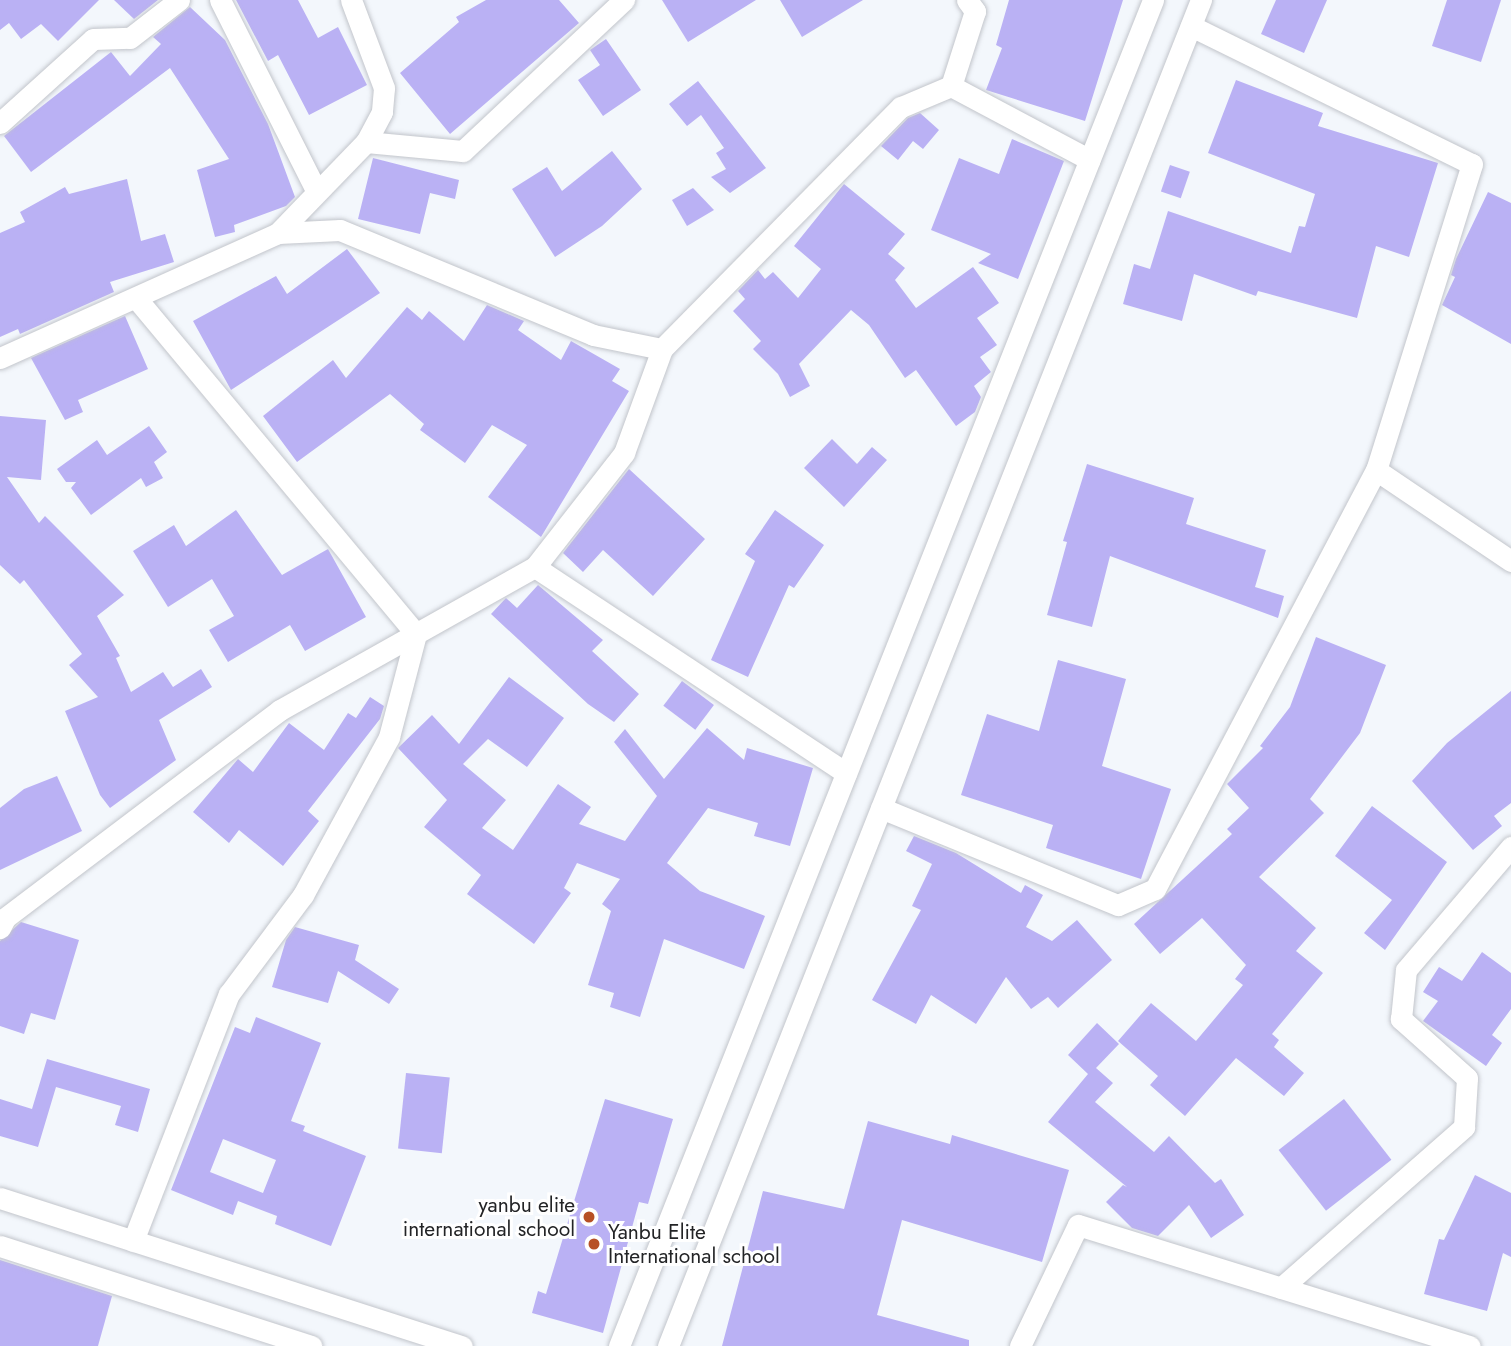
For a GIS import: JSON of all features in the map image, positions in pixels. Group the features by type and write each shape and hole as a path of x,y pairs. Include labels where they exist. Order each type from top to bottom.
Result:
{"street":[{"path":"0,123 93,39 130,38 179,0"},
{"path":"220,0 317,192"},
{"path":"278,233 366,142 382,111 384,88 351,0"},
{"path":"366,142 463,151 624,0"},
{"path":"0,928 5,918 280,710 535,567 624,453 662,349 901,107 951,86 975,11 967,0"},
{"path":"619,1346 1153,0"},
{"path":"668,1346 1201,0"},
{"path":"881,808 1118,905 1155,889 1376,470 1472,164 1191,26"},
{"path":"951,86 1090,160"},
{"path":"0,358 278,233 340,230 593,335 662,349"},
{"path":"136,298 416,634"},
{"path":"1376,470 1511,561"},
{"path":"535,567 846,773"},
{"path":"133,1241 229,994 303,895 389,737 416,634"},
{"path":"1282,1288 1464,1127 1467,1078 1401,1019 1406,970 1511,847"},
{"path":"0,1198 462,1346"},
{"path":"1020,1346 1078,1226 1470,1346"},
{"path":"0,1247 311,1346"}],"building":[{"path":"0,0 99,0 58,41 41,24 21,39 9,23 0,30"},
{"path":"114,0 158,0 134,19"},
{"path":"236,0 298,0 318,38 338,27 367,85 309,115 278,55 268,61"},
{"path":"486,0 559,0 579,23 450,134 400,73 459,22 456,17"},
{"path":"662,0 756,0 688,42"},
{"path":"780,0 863,0 802,37"},
{"path":"1009,0 1123,0 1085,121 986,90 1002,48 996,45"},
{"path":"1276,0 1327,0 1304,53 1261,34"},
{"path":"1447,0 1501,0 1481,62 1432,46"},
{"path":"190,7 225,40 268,124 295,197 286,206 234,225 235,232 215,237 197,170 229,159 170,68 31,172 4,136 111,52 130,76 161,44 153,37"},
{"path":"606,39 641,90 603,116 578,80 600,65 590,50"},
{"path":"1236,80 1323,113 1318,126 1438,163 1409,257 1376,246 1357,318 1258,291 1256,296 1194,274 1182,321 1123,304 1134,264 1150,269 1168,211 1291,253 1299,226 1305,227 1315,194 1208,153"},
{"path":"698,81 766,168 730,193 711,177 726,169 716,153 724,148 701,115 687,126 669,104"},
{"path":"920,113 939,130 923,149 913,141 898,160 881,146 908,118"},
{"path":"1012,139 1064,161 1018,279 978,263 991,254 931,230 959,158 999,174"},
{"path":"612,151 642,189 602,226 555,257 512,189 547,167 562,191"},
{"path":"373,158 459,180 455,199 430,193 420,234 358,219"},
{"path":"1170,165 1190,172 1181,198 1161,191"},
{"path":"127,179 141,241 165,234 174,262 110,282 114,292 20,334 18,329 0,337 0,233 25,222 20,212 65,187 69,194"},
{"path":"844,184 905,234 888,254 905,268 895,280 916,308 973,267 999,303 977,318 997,345 980,357 991,372 974,386 981,397 975,412 956,426 916,370 905,378 869,325 851,310 799,364 810,386 790,397 778,374 753,349 761,341 733,311 745,299 738,291 758,270 765,279 773,272 798,298 821,269 794,246"},
{"path":"693,188 714,210 687,226 672,200"},
{"path":"1488,192 1511,203 1511,344 1442,305 1455,277 1451,275 1456,259"},
{"path":"347,249 380,293 231,390 193,321 276,276 287,294"},
{"path":"487,305 524,321 518,330 561,360 571,341 620,369 612,381 629,391 541,537 488,497 527,445 492,425 465,463 420,430 424,424 390,394 297,462 263,416 333,360 346,378 407,307 422,320 429,311 464,341"},
{"path":"125,316 148,369 78,400 83,412 65,420 31,358"},
{"path":"0,416 46,420 41,480 7,477 39,523 45,516 124,595 97,616 120,656 116,658 131,692 163,672 173,687 201,669 212,687 159,720 176,760 110,808 100,795 65,711 98,697 69,665 82,654 24,580 20,584 0,565"},
{"path":"149,426 167,452 154,462 163,478 146,487 141,478 91,515 71,488 76,482 66,482 57,469 97,440 107,455"},
{"path":"832,439 857,464 872,447 887,460 844,507 804,468"},
{"path":"1087,464 1194,498 1186,524 1266,550 1255,587 1284,596 1278,618 1110,556 1092,627 1047,615 1067,542 1063,541"},
{"path":"629,469 705,539 653,596 603,550 583,572 563,553"},
{"path":"236,510 282,575 328,549 366,617 305,651 290,625 228,662 209,630 234,616 212,579 168,607 133,551 174,525 186,546"},
{"path":"775,510 824,545 794,588 789,585 748,677 711,660 755,561 745,554"},
{"path":"538,585 603,640 592,651 639,694 614,722 588,704 491,614 506,598 517,608"},
{"path":"1316,637 1386,665 1360,733 1310,799 1324,813 1259,877 1316,928 1296,951 1323,973 1272,1034 1279,1040 1274,1047 1304,1073 1284,1096 1236,1058 1185,1116 1150,1085 1158,1076 1118,1041 1151,1003 1196,1041 1243,985 1235,979 1246,965 1202,918 1160,954 1134,924 1232,834 1227,829 1249,808 1227,784 1263,748 1260,746 1290,707"},
{"path":"1058,660 1126,679 1102,766 1171,789 1141,879 1046,848 1053,825 961,795 987,714 1039,731"},
{"path":"509,677 564,718 527,767 488,739 463,764 506,800 482,828 513,850 558,784 591,807 579,824 625,841 657,796 614,742 625,729 664,779 707,728 744,760 747,748 813,768 790,846 754,836 758,823 708,808 667,863 700,891 765,916 744,969 664,939 640,1017 610,1007 614,993 588,985 611,911 602,904 620,879 577,863 564,888 571,893 534,944 467,894 481,875 424,827 447,800 398,748 432,715 459,744"},
{"path":"682,681 714,705 695,730 663,706"},
{"path":"1511,691 1511,803 1494,816 1502,826 1473,850 1412,781 1447,743"},
{"path":"370,697 384,706 380,719 308,811 319,821 283,866 239,830 229,843 193,812 238,759 253,772 289,723 324,750 348,713 356,718"},
{"path":"57,776 82,831 0,870 0,808 24,789"},
{"path":"1372,806 1447,862 1385,950 1364,933 1392,900 1335,856"},
{"path":"914,836 956,853 1021,893 1025,885 1043,895 1026,927 1052,941 1077,920 1112,960 1058,1008 1048,997 1031,1009 1006,977 976,1024 931,995 916,1024 872,1000 921,910 912,906 932,864 906,851"},
{"path":"21,922 79,940 55,1020 31,1013 24,1034 0,1026 0,941"},
{"path":"295,927 359,945 355,960 399,989 389,1004 338,971 328,1003 272,987 286,940"},
{"path":"1482,952 1511,973 1511,1009 1492,1035 1502,1043 1486,1066 1423,1021 1438,1001 1423,992 1439,967 1462,981"},
{"path":"256,1017 321,1043 291,1121 305,1126 303,1131 366,1156 331,1246 275,1224 277,1216 238,1201 233,1215 171,1190 235,1027 250,1033","holes":["223,1139 276,1160 263,1193 210,1172"]},
{"path":"1097,1023 1119,1044 1096,1068 1113,1083 1095,1102 1154,1152 1169,1136 1215,1183 1221,1179 1244,1215 1211,1238 1189,1205 1158,1236 1132,1228 1106,1202 1123,1185 1127,1187 1048,1122 1088,1074 1068,1055"},
{"path":"47,1059 150,1089 138,1132 115,1125 121,1106 56,1087 38,1147 0,1136 0,1099 32,1109"},
{"path":"406,1073 450,1078 442,1153 398,1149"},
{"path":"605,1099 673,1119 648,1204 639,1202 603,1333 532,1313 538,1291 546,1294"},
{"path":"1344,1099 1391,1160 1326,1211 1279,1150"},
{"path":"868,1121 950,1144 952,1135 1069,1170 1042,1262 902,1220 877,1315 969,1340 969,1346 722,1346 763,1191 844,1209"},
{"path":"1475,1175 1511,1193 1511,1257 1503,1253 1487,1311 1424,1294 1439,1239 1444,1240"},
{"path":"0,1260 112,1296 98,1346 0,1346"}],"place":[{"name":"yanbu elite international school","path":"589,1217"},
{"name":"Yanbu Elite International school","path":"594,1244"}]}
